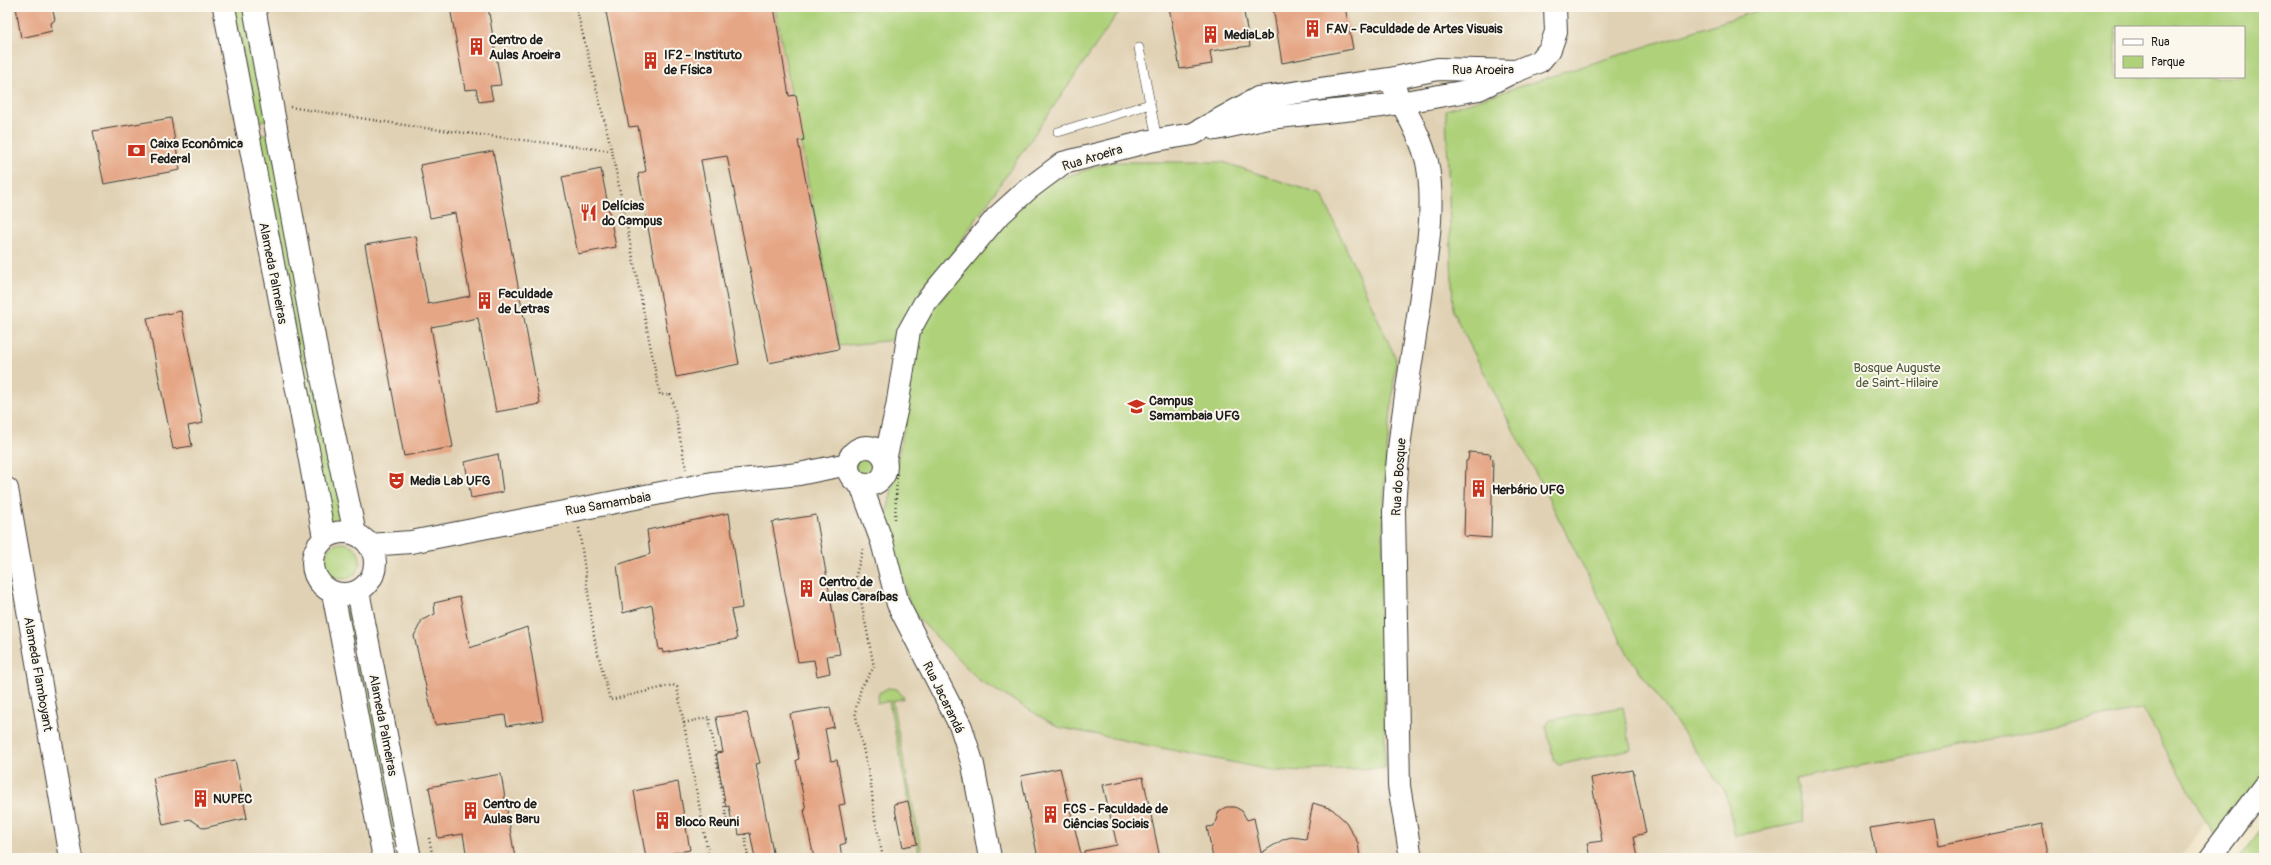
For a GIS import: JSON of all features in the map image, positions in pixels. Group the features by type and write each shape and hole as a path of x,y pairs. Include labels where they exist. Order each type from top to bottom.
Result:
{"street":[{"name":"Alameda Palmeiras","path":"224,7 258,193 296,381 324,538"},
{"path":"254,7 318,359 362,539 375,558 375,568 369,581 358,591 346,595 332,593 321,585 313,573 314,554 324,538 341,532 362,539"},
{"name":"Rua Aroeira","path":"884,463 897,407 909,330 924,304 996,218 1027,190 1063,163 1157,140 1193,134 1258,98 1390,79 1438,69 1516,71 1540,61 1550,49 1556,32 1555,7"},
{"path":"1193,134 1269,118 1400,102 1479,89 1516,71"},
{"path":"1390,79 1400,102"},
{"name":"Rua do Bosque","path":"1400,102 1416,130 1427,162 1431,199 1425,265 1396,467 1394,511 1399,786 1411,858"},
{"path":"858,448 884,463 873,485 861,485 850,477 848,464 853,452 858,448"},
{"path":"873,544 884,463"},
{"name":"Rua Samambaia","path":"362,539 411,542 688,489 712,483 800,474 848,464"},
{"path":"861,485 873,544"},
{"name":"Alameda Flamboyant","path":"7,489 71,858"},
{"name":"Rua Jacarandá","path":"873,544 898,604 960,727 973,766 990,858"},
{"name":"Alameda Palmeiras","path":"358,591 410,858"},
{"name":"Alameda Palmeiras","path":"332,593 384,858"},
{"path":"2210,858 2264,786"}],"lane":[{"path":"1139,48 1157,140"},
{"path":"1058,132 1150,104"}],"path":[{"path":"576,7 612,151 660,395 670,394 673,402 688,489"},
{"path":"286,107 417,128 612,151"},
{"path":"884,463 895,522"},
{"path":"578,521 596,642 610,700 673,685 677,687 709,858"},
{"path":"873,544 856,575 874,667 860,688 855,712 871,784 874,813 883,858"},
{"path":"684,722 709,717 728,827 737,826"},
{"path":"745,834 748,858 746,858"},
{"path":"429,838 432,858"},
{"path":"726,858 732,856 740,858"}],"shaded area":[{"name":"Campus Samambaia UFG","path":"7,7 2264,7 2264,737 2181,858 7,858"}],"green space":[{"path":"233,7 247,7 268,119 255,123"},
{"path":"775,7 1122,7 893,340 839,346"},
{"name":"Bosque Auguste de Saint-Hilaire","path":"1769,7 2264,7 2264,780 2219,845 2143,709 1795,779 1804,822 1735,836 1726,793 1629,656 1453,312 1446,110"},
{"path":"270,133 345,523 330,528 257,135"},
{"path":"1111,162 1223,162 1322,195 1396,359 1385,470 1383,532 1385,768 1275,771 1058,727 979,680 912,612 885,524 903,432 908,341 1031,188"},
{"path":"868,455 873,456 879,462 879,472 873,478 868,479 863,478 857,472 856,467 857,462 863,456"},
{"path":"346,543 355,548 359,554 359,568 355,574 346,579 338,579 329,574 325,568 324,557 329,548 335,544"},
{"path":"357,607 400,837 390,839 346,609"},
{"path":"888,688 897,689 904,698 892,701 923,858 920,858 889,701 877,704 879,693"},
{"path":"1623,707 1631,749 1559,765 1554,761 1546,726 1550,720"},
{"path":"2264,825 2264,858 2239,858"}],"building":[{"path":"16,7 52,7 55,20 51,23 52,31 21,38"},
{"name":"Centro de Aulas Aroeira","path":"450,7 488,7 501,85 490,86 493,100 479,102 476,89 465,90"},
{"path":"605,7 774,7 789,96 796,95 804,140 798,141 839,349 769,363 727,156 701,160 739,364 676,377 638,174 646,171 638,126 629,127"},
{"name":"MediaLab","path":"1169,7 1243,7 1250,46 1210,51 1212,64 1180,69"},
{"name":"FAV - Faculdade de Artes Visuais","path":"1273,7 1345,7 1353,49 1282,63"},
{"name":"Caixa Econômica Federal","path":"171,118 180,170 104,184 93,131"},
{"name":"Faculdade de Letras","path":"493,151 540,404 496,412 478,318 431,327 453,447 404,456 365,245 416,236 428,304 470,296 455,213 430,218 420,165"},
{"name":"Delícias do Campus","path":"601,169 616,247 578,254 562,177"},
{"path":"181,311 203,423 188,426 192,446 173,449 147,318"},
{"name":"Herbário UFG","path":"1469,452 1491,454 1490,458 1493,459 1491,538 1464,536 1466,461 1468,460"},
{"path":"498,454 503,492 471,498 465,462"},
{"path":"729,513 742,608 731,610 737,639 663,653 662,649 659,650 652,605 623,613 617,565 650,554 647,530"},
{"name":"Centro de Aulas Caraíbas","path":"816,515 840,654 827,656 830,673 817,676 814,660 798,662 772,522"},
{"path":"460,597 470,648 527,627 543,720 507,726 505,715 435,725 414,636 422,620 435,614 434,603"},
{"path":"830,707 834,727 825,729 831,761 837,760 845,804 839,805 846,843 840,845 842,858 814,858 804,810 806,810 796,760 799,759 790,714"},
{"path":"747,713 760,763 756,764 774,858 755,858 750,833 739,835 737,823 732,824 729,806 726,807 716,753 723,752 716,717"},
{"name":"NUPEC","path":"235,760 247,818 204,828 190,819 163,825 153,778"},
{"path":"1060,768 1082,858 1038,858 1021,776"},
{"path":"1633,770 1646,833 1634,836 1638,858 1590,858 1587,843 1602,841 1591,778"},
{"name":"Centro de Aulas Baru","path":"501,774 515,858 467,858 463,834 438,838 429,787"},
{"path":"1143,777 1160,858 1084,858 1084,851 1117,845 1103,785"},
{"name":"Bloco Reuni","path":"678,782 690,850 646,858 634,791"},
{"path":"908,801 917,844 903,847 894,804"},
{"path":"1313,803 1332,809 1346,822 1358,843 1360,858 1213,858 1207,827 1214,826 1219,811 1226,807 1235,807 1242,811 1247,820 1254,818 1261,853 1284,839 1292,837 1306,839"},
{"path":"1934,818 1939,845 2042,824 2049,858 1876,858 1870,828"}],"place":[{"name":"FAV - Faculdade de Artes Visuais","path":"1313,28"},
{"name":"MediaLab","path":"1211,34"},
{"name":"Centro de Aulas Aroeira","path":"476,46"},
{"name":"IF2 - Instituto de Física","path":"651,61"},
{"name":"Caixa Econômica Federal","path":"137,150"},
{"name":"Delícias do Campus","path":"589,212"},
{"name":"Faculdade de Letras","path":"485,300"},
{"name":"Campus Samambaia UFG","path":"1136,407"},
{"name":"Media Lab UFG","path":"397,480"},
{"name":"Herbário UFG","path":"1479,489"},
{"name":"Centro de Aulas Caraíbas","path":"806,588"},
{"name":"NUPEC","path":"200,798"},
{"name":"Centro de Aulas Baru","path":"470,810"},
{"name":"FCS - Faculdade de Ciências Sociais","path":"1050,815"},
{"name":"Bloco Reuni","path":"662,821"}]}
